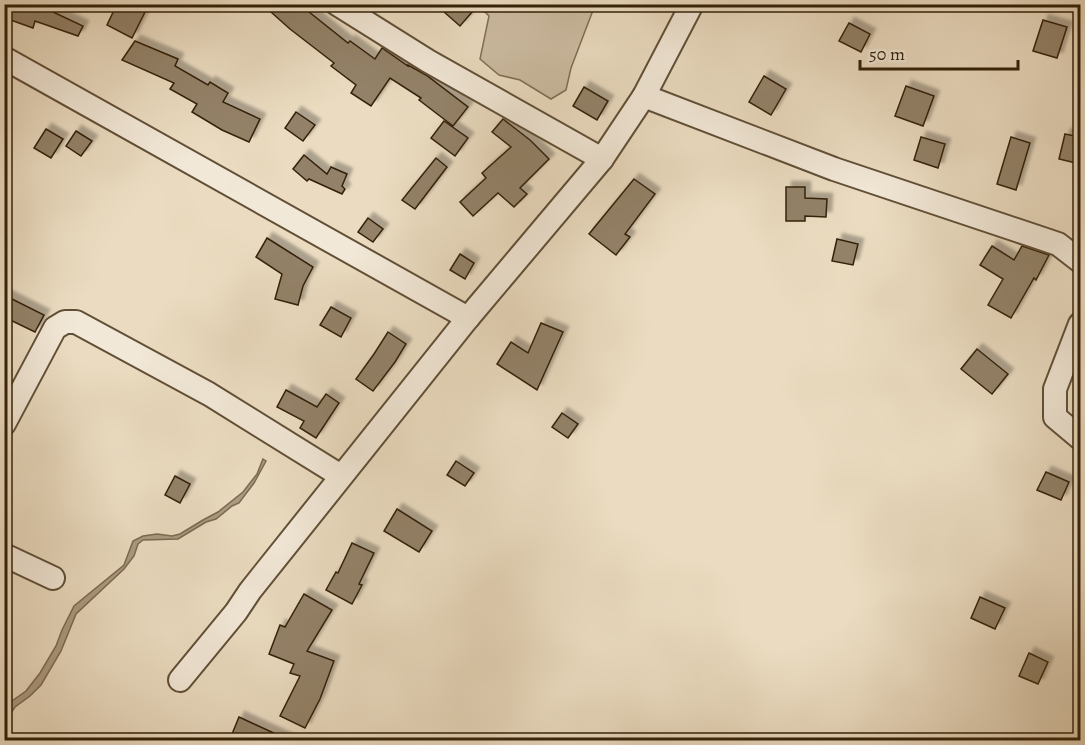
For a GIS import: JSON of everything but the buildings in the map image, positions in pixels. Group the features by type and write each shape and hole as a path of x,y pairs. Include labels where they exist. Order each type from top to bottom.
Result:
{"street":[{"path":"337,4 428,61 602,159"},
{"path":"180,680 468,318 602,159 644,96 692,4"},
{"path":"4,58 468,318"},
{"path":"644,96 834,169 1058,244 1080,261"},
{"path":"4,424 55,328 65,322 76,322 209,394 341,476"},
{"path":"1080,324 1055,389 1055,417 1080,438"},
{"path":"4,555 53,578"}],"shaded area":[{"path":"478,5 595,5 571,68 566,90 551,99 520,80 499,75 480,59 489,16"},
{"path":"263,459 266,461 254,483 239,503 216,519 206,522 178,539 143,540 138,544 134,556 124,569 76,614 61,651 41,685 15,707 5,722 5,711 12,701 26,691 40,673 56,646 74,606 124,565 133,541 143,536 180,534 218,512 243,492 257,474"}]}
